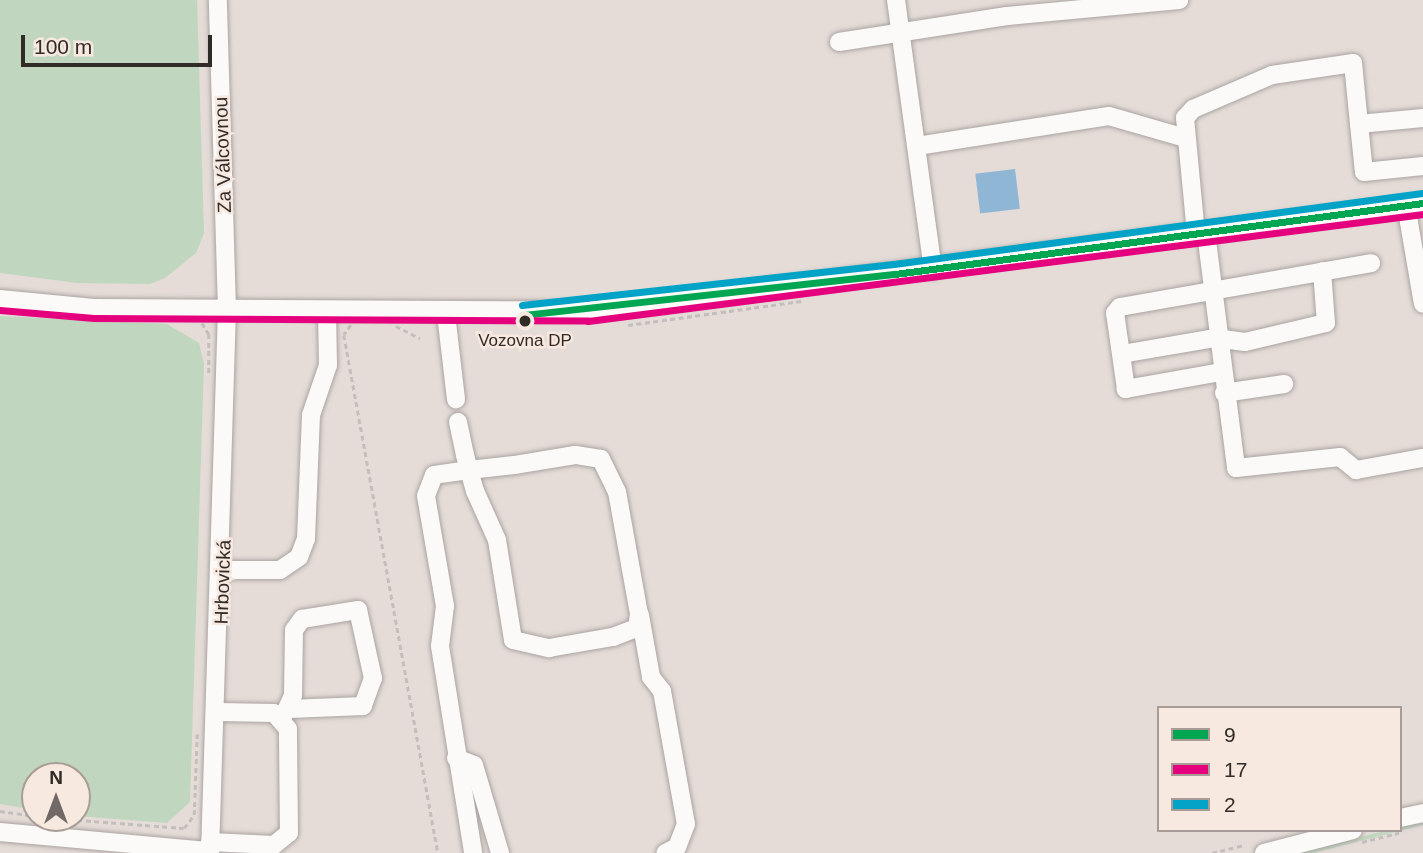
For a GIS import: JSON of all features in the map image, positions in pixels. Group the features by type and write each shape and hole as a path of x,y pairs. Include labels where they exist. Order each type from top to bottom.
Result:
{"street":[{"name":"Za Válcovnou","path":"218,0 227,310"},
{"path":"896,0 933,269"},
{"path":"839,42 901,32 1179,0"},
{"path":"1423,166 1364,172 1353,64 1304,68 1243,87 1193,109 1185,118 1185,138 1212,289 1232,462 1242,471 1340,457 1356,470 1423,458"},
{"path":"916,146 1109,116 1185,138"},
{"path":"1359,124 1423,118"},
{"path":"0,299 227,310 446,314 587,311 933,269 1415,204 1423,304"},
{"path":"1221,372 1126,389 1115,317 1120,307 1371,263"},
{"path":"1122,354 1216,338 1245,342 1326,323 1322,271"},
{"name":"Hrbovická","path":"210,849 224,570 227,310"},
{"path":"224,570 280,570 299,557 306,539 311,415 328,365 327,312"},
{"path":"446,314 456,399"},
{"path":"1224,393 1284,384"},
{"path":"458,422 469,470 497,540 513,640 550,648 613,637 637,628 639,614"},
{"path":"473,853 440,646 445,606 426,496 434,475 575,456 601,459 617,492 651,677 662,691 686,824 674,851"},
{"path":"0,832 210,849 274,845 289,833 288,729 285,714 294,630 302,619 358,610 373,678 363,706 285,714 218,712"},
{"path":"456,758 474,765 500,853"},
{"path":"1405,824 1423,813"},
{"path":"1264,853 1356,837"}],"path":[{"path":"628,325 801,301"},
{"path":"194,315 209,334 208,386"},
{"path":"354,324 344,335 438,853"},
{"path":"388,326 405,327 420,338"},
{"path":"91,821 175,828 191,823 194,815 198,720"},
{"path":"0,811 21,814"},
{"path":"174,835 175,828"},
{"path":"1356,837 1375,832"},
{"path":"1212,853 1244,845"}],"green space":[{"path":"0,0 197,0 204,233 196,253 165,278 150,284 77,283 0,273"},
{"path":"0,316 167,324 199,343 204,364 190,802 167,823 91,817 91,762 21,762 21,808 0,804"},
{"path":"1423,821 1423,825 1402,830 1402,826"},
{"path":"1380,832 1396,832 1313,853 1298,853"}],"water":[{"path":"1015,169 1020,209 980,214 975,174"}],"transit line":[{"name":"2","path":"522,305 894,264 1422,193"},
{"name":"9","path":"523,315 895,274 1423,203"},
{"name":"17","path":"0,310 94,318 588,321 1423,214"}],"place":[{"name":"Vozovna DP","path":"525,321"}]}
